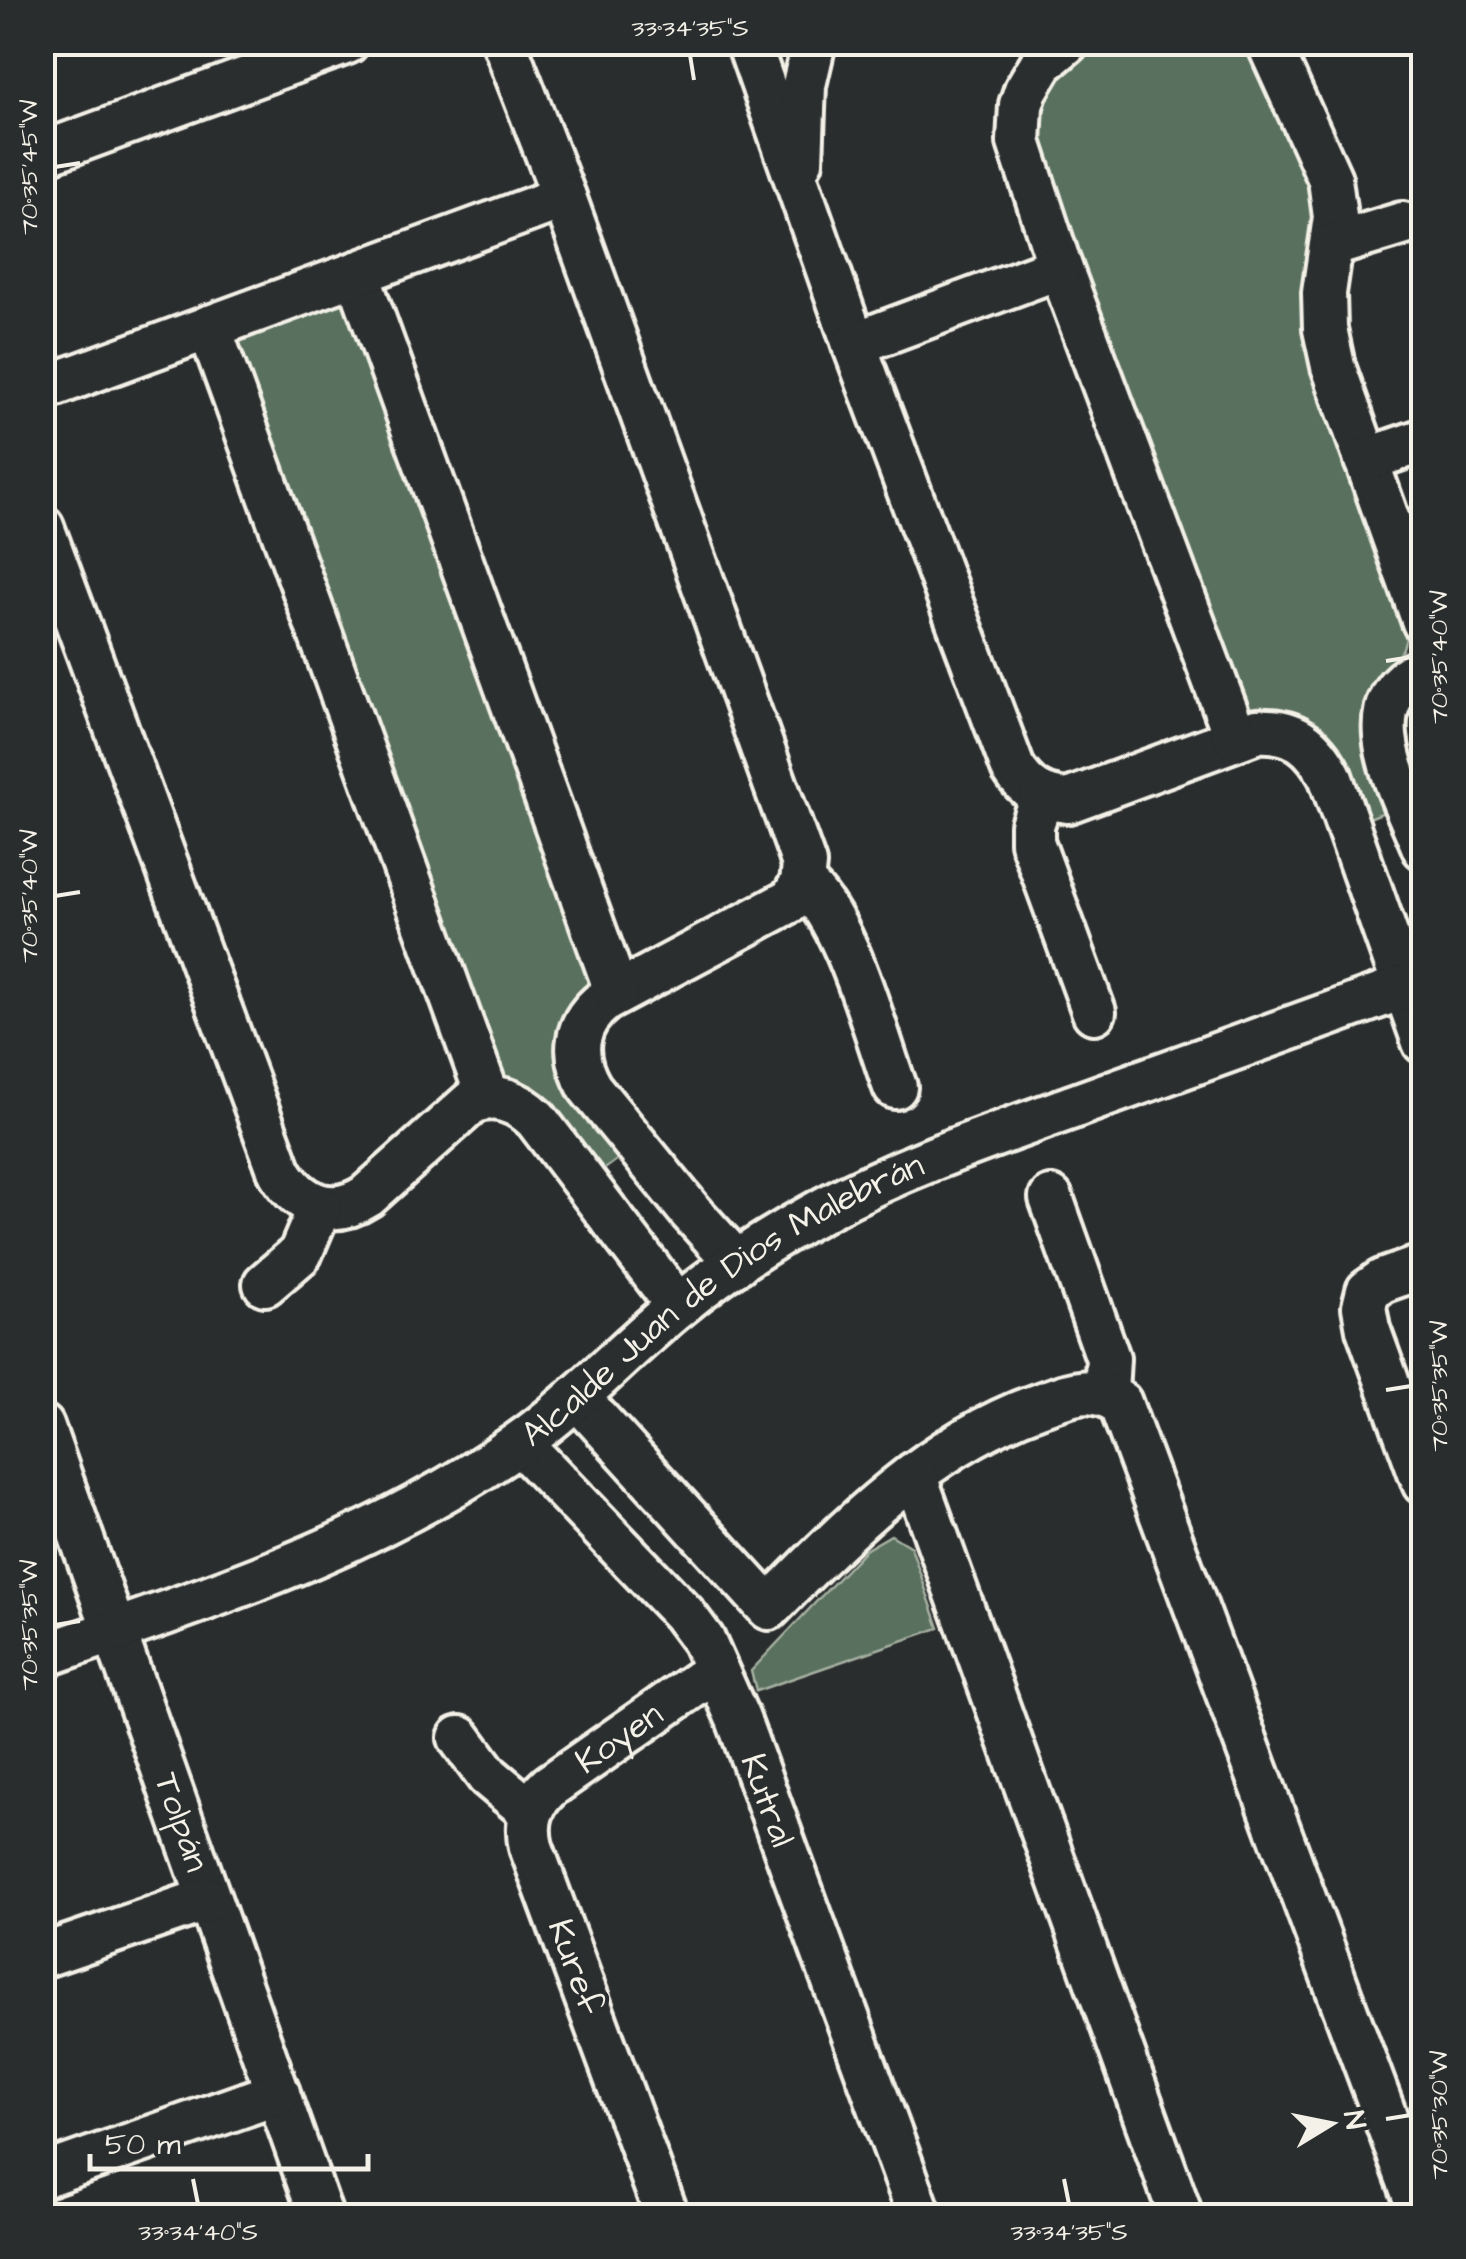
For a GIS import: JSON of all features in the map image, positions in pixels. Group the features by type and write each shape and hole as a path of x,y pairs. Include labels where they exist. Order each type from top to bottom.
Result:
{"street":[{"path":"42,154 346,42"},
{"path":"504,42 564,197 801,854 802,883 798,894 783,906 593,1009 581,1028 577,1052 584,1076 691,1212 737,1263"},
{"path":"748,42 854,344 1022,782 1042,796 1068,801 1257,731 1287,733 1312,747 1321,759 1414,984 1424,1042"},
{"path":"806,201 800,157 801,120 814,42"},
{"path":"1067,42 1033,75 1021,105 1018,124 1023,161 1236,738"},
{"path":"1268,42 1330,179 1335,217 1324,292 1333,366 1424,622"},
{"path":"42,389 564,197"},
{"path":"1333,246 1402,224"},
{"path":"854,344 1060,267"},
{"path":"358,272 617,993"},
{"path":"209,327 488,1097"},
{"path":"1366,460 1424,440"},
{"path":"42,527 280,1172 298,1197 320,1207 340,1208 359,1201 464,1108 488,1097 517,1104 536,1119 678,1306"},
{"path":"1424,669 1398,685 1389,697 1382,723 1389,755 1424,848"},
{"path":"1042,796 1032,826 1032,842 1094,1012"},
{"path":"802,883 818,894 836,922 895,1087"},
{"name":"Alcalde Juan de Dios Malebrán","path":"42,1656 253,1582 406,1515 520,1443 577,1398 678,1306 737,1263 826,1208 921,1164 1414,984"},
{"path":"1050,1198 1108,1358 1106,1393"},
{"path":"265,1284 300,1254 320,1207"},
{"path":"1424,1266 1368,1290 1364,1307 1368,1329 1413,1424 1424,1483"},
{"path":"577,1398 769,1608 830,1545 914,1474 996,1421 1087,1390 1106,1393 1120,1403 1422,2216"},
{"name":"Tolpán","path":"42,1426 322,2216"},
{"name":"Kutral","path":"520,1443 683,1613 702,1640 738,1718 920,2216"},
{"path":"914,1474 1182,2216"},
{"name":"Koyen","path":"530,1812 550,1786 716,1670"},
{"path":"460,1738 488,1776 530,1812"},
{"name":"Kuref","path":"530,1812 531,1847 666,2216"},
{"path":"42,1956 208,1899"},
{"path":"42,2176 278,2093"}],"green space":[{"path":"1085,43 1248,43 1310,181 1406,636 1398,656 1366,695 1362,728 1365,745 1387,811 1364,820 1340,755 1321,728 1284,711 1242,709 1040,173 1032,104"},
{"path":"348,298 592,974 562,1020 557,1040 558,1058 573,1094 622,1156 602,1171 541,1095 496,1074 232,340"},
{"path":"891,1535 911,1547 939,1628 756,1691 751,1671 865,1550"}]}
